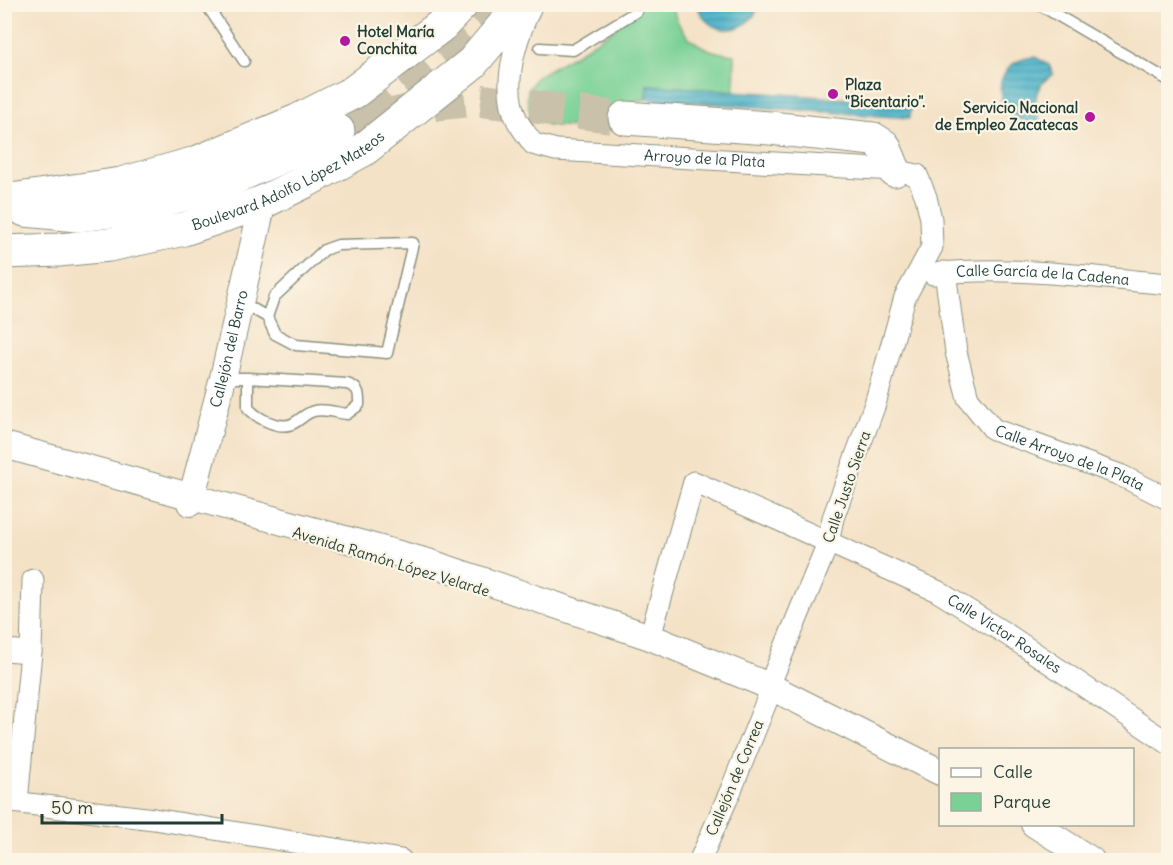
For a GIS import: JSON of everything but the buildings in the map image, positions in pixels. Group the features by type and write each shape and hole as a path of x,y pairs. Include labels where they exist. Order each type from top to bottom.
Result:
{"main road":[{"path":"4,201 121,184 196,164 297,121 354,92 442,25 462,4"},
{"name":"Boulevard Adolfo López Mateos","path":"4,252 59,250 109,244 184,229 262,202 363,150 472,63 522,4"},
{"path":"625,118 770,128 873,139 884,146 894,170"},
{"path":"4,208 77,215 135,208 218,185 338,131"}],"street":[{"name":"Arroyo de la Plata","path":"532,4 518,36 513,55 511,96 516,120 533,144 556,150 894,170 917,176 926,197 931,219 932,247 916,276"},
{"name":"Callejón del Barro","path":"191,500 236,378 241,302 262,202"},
{"name":"Calle García de la Cadena","path":"916,276 970,270 1033,272 1168,284"},
{"name":"Calle Arroyo de la Plata","path":"945,272 956,352 968,398 993,429 1120,475 1168,499"},
{"name":"Calle Justo Sierra","path":"769,690 828,543 833,518 875,404 905,297 916,276"},
{"name":"Avenida Ramón López Velarde","path":"4,445 427,571 573,619 769,690"},
{"name":"Avenida Ramón López Velarde","path":"4,454 428,562 650,637 769,690"},
{"name":"Calle Víctor Rosales","path":"650,637 694,482 937,591 1008,635 1168,743"},
{"path":"33,580 32,652 11,802 154,819 395,860"},
{"path":"4,650 32,652"},
{"path":"769,690 795,698 939,771"},
{"name":"Callejón de Correa","path":"700,861 731,790 769,690"},
{"path":"1036,826 1091,861"}],"lane":[{"path":"206,4 244,61"},
{"path":"1038,4 1168,80"},
{"path":"540,48 573,50 637,11"},
{"path":"241,302 267,317 275,334 296,345 387,353 413,243 338,245 324,250 274,297 267,317"},
{"path":"236,378 348,384 359,392 360,405 347,414 317,410 306,413 293,424 285,426 256,417 248,408 236,378"}],"green space":[{"path":"640,5 673,5 680,26 694,42 713,51 735,55 734,91 647,85 646,99 628,102 640,132 549,125 535,118 530,112 527,98 528,90 536,77 613,30"}],"water":[{"path":"697,4 760,5 746,23 738,28 728,29 710,24"},
{"path":"1035,57 1049,65 1053,74 1042,84 1036,96 1036,109 1041,123 1024,121 1012,114 1004,104 1000,92 1002,80 1008,69 1019,61"},
{"path":"647,85 911,103 910,118 646,99"}],"tunnel":[{"path":"363,116 444,52 489,4"},
{"path":"338,131 437,104 477,100 625,118"}],"place":[{"name":"Hotel María Conchita","path":"345,41"},
{"name":"Plaza \"Bicentario\".","path":"833,94"},
{"name":"Servicio Nacional de Empleo Zacatecas","path":"1090,117"}]}
